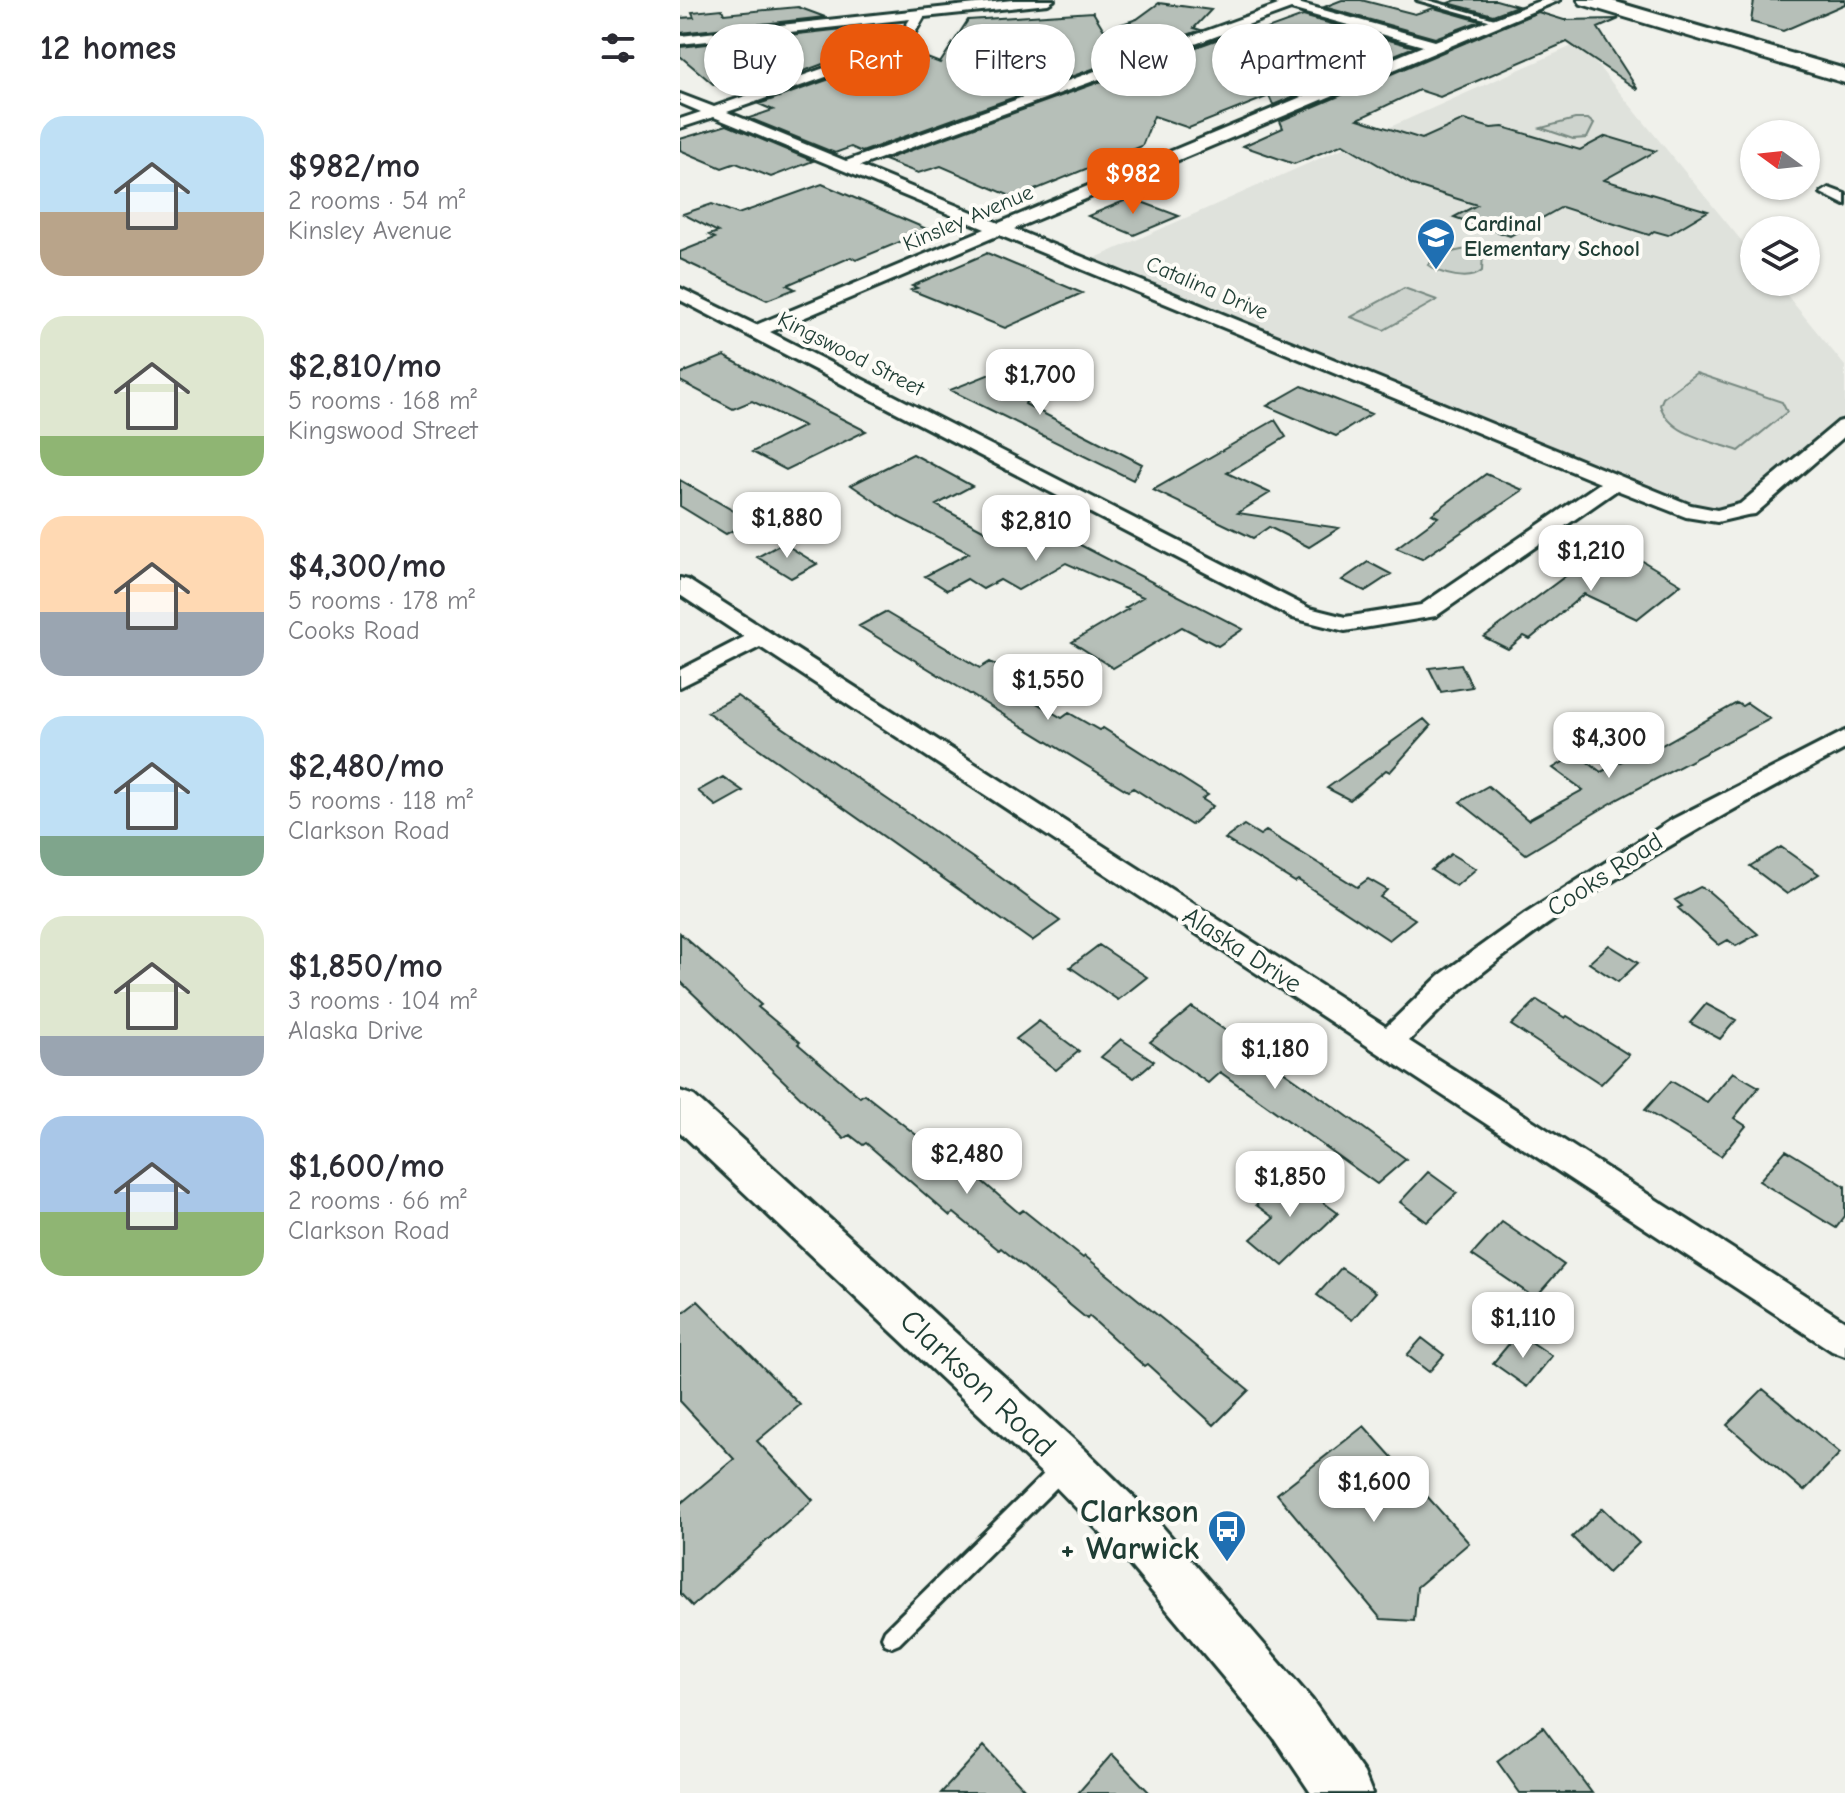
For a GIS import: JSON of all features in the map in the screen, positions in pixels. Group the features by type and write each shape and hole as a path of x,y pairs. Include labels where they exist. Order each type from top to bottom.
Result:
{"main road":[{"path":"1588,0 1845,76"},
{"path":"1644,0 1845,58"}],"street":[{"path":"680,40 1048,0"},
{"path":"1271,0 1436,45"},
{"name":"Kinsley Avenue","path":"755,332 1542,1"},
{"path":"849,165 1291,5"},
{"path":"680,124 886,51 905,38 919,14"},
{"name":"Catalina Drive","path":"680,98 1670,505 1717,516 1734,514 1757,503 1845,426"},
{"path":"1829,193 1845,200"},
{"name":"Kingswood Street","path":"680,293 1301,613 1345,624 1428,611 1615,482"},
{"name":"Alaska Drive","path":"680,585 1845,1340"},
{"path":"680,680 760,638"},
{"name":"Cooks Road","path":"1388,1043 1450,983 1535,921 1682,825 1845,739"},
{"name":"Clarkson Road","path":"680,1107 1067,1465 1136,1534 1293,1719 1344,1793"}],"lane":[{"path":"1420,0 1499,21"},
{"path":"892,1637 1067,1465"}],"shaded area":[{"name":"Cardinal Elementary School","path":"1579,43 1740,239 1740,296 1788,296 1845,366 1845,414 1753,497 1740,503 1704,509 1680,503 1091,260"},
{"path":"1575,119 1588,119 1594,124 1587,138 1573,139 1541,128"},
{"path":"1475,249 1483,253 1482,271 1477,274 1455,276 1428,265 1450,253"},
{"path":"1404,288 1437,300 1384,330 1351,317"},
{"path":"1696,373 1782,402 1787,412 1739,451 1693,436 1673,424 1660,405 1663,398"}],"building":[{"path":"1342,0 1361,0 1415,14 1434,8 1480,21 1435,38 1324,7"},
{"path":"1456,0 1496,0 1517,6 1493,15 1448,3"},
{"path":"1754,0 1845,0 1845,4 1783,31 1751,22"},
{"path":"1159,3 1211,10 1196,26 1122,24 1137,19"},
{"path":"798,7 825,17 762,24 704,24 704,30 680,33 680,18 694,17 692,12 722,9 724,14"},
{"path":"1093,12 1100,24 1091,24 1091,70 1075,75 1075,24 965,24 968,20"},
{"path":"1538,12 1564,20 1619,19 1598,28 1638,90 1567,42 1440,97 1419,90 1358,119 1422,139 1464,120 1491,128 1503,127 1580,150 1606,136 1656,151 1604,180 1708,211 1668,235 1654,231 1649,235 1562,207 1510,236 1454,217 1477,205 1413,185 1343,144 1294,164 1243,146 1283,128 1280,121 1339,96 1393,96 1393,73"},
{"path":"1303,16 1332,24 1281,24"},
{"path":"820,32 820,65 804,71 804,33"},
{"path":"1212,41 1212,96 1269,96 1189,128 1154,116 1142,146 1015,198 941,166 918,173 884,160 1061,96 1075,96 1075,91 1091,85 1091,96 1196,96 1196,47"},
{"path":"1393,41 1414,47 1393,56"},
{"path":"704,44 704,76 680,56 680,47"},
{"path":"946,54 946,96 1018,96 862,152 851,147 835,153 749,118 773,110 759,104 782,96 804,96 804,88 820,82 820,96 930,96 930,59 940,63"},
{"path":"1269,96 1295,96 1273,105"},
{"path":"727,125 813,161 771,177 736,163 722,168 680,150 680,139"},
{"path":"822,184 929,230 856,260 851,257 787,285 795,289 767,300 680,259 680,252 715,238 709,235 718,232 683,214 712,204 738,214"},
{"path":"1131,198 1179,216 1134,235 1088,216"},
{"path":"987,253 1082,293 1005,328 911,290 917,288 912,286"},
{"path":"724,356 866,431 786,470 752,452 804,426 752,401 733,409 680,381 680,374"},
{"path":"1045,360 1025,404 1142,464 1133,480 950,390 995,372 1006,379"},
{"path":"1302,386 1371,414 1336,436 1267,406"},
{"path":"1275,420 1286,437 1227,473 1270,493 1238,513 1339,528 1309,547 1269,527 1253,538 1153,490"},
{"path":"913,454 972,486 936,505 998,538 1030,519 1243,629 1218,646 1182,627 1113,668 1072,642 1143,597 1066,563 1018,590 1000,580 983,589 967,579 947,590 925,576 969,553 898,517 851,485"},
{"path":"1486,474 1523,490 1422,559 1396,548 1438,517 1432,514"},
{"path":"680,480 751,521 726,534 680,506"},
{"path":"1611,542 1681,584 1637,619 1584,594 1530,639 1524,636 1508,649 1484,637"},
{"path":"783,543 817,564 791,578 757,557"},
{"path":"1368,562 1391,574 1365,591 1342,580"},
{"path":"885,612 980,668 990,662 1019,679 1008,686 1062,718 1069,713 1099,730 1103,728 1208,795 1202,799 1213,806 1191,825 1133,788 1128,791 859,626"},
{"path":"1461,664 1472,687 1441,692 1429,668"},
{"path":"737,696 1060,921 1032,941 707,712"},
{"path":"1737,703 1742,706 1747,703 1770,719 1618,799 1526,854 1460,802 1488,786 1528,820 1583,790 1553,768 1577,754 1601,772 1639,752 1644,755"},
{"path":"1424,719 1431,726 1390,772 1386,770 1350,800 1327,788"},
{"path":"723,777 743,791 716,806 698,791"},
{"path":"1244,825 1260,835 1266,831 1357,887 1368,879 1387,890 1380,897 1415,919 1389,940 1298,880 1295,882 1225,839"},
{"path":"1781,847 1819,874 1787,894 1750,866"},
{"path":"1451,854 1476,869 1456,886 1431,870"},
{"path":"1700,887 1758,934 1736,946 1728,940 1719,945 1678,908 1682,906 1675,900"},
{"path":"680,933 761,1005 758,1007 800,1042 798,1044 860,1097 864,1094 965,1173 969,1170 1019,1213 1023,1210 1083,1258 1085,1256 1249,1390 1214,1425 1089,1316 1087,1319 954,1213 950,1216 866,1143 863,1145 850,1135 844,1139 680,981"},
{"path":"1099,945 1147,977 1118,1000 1070,967"},
{"path":"1609,945 1638,963 1618,982 1589,963"},
{"path":"1537,1000 1629,1055 1601,1084 1511,1025"},
{"path":"1706,1004 1736,1020 1720,1039 1690,1023"},
{"path":"1192,1007 1406,1159 1377,1184 1220,1072 1208,1083 1150,1042"},
{"path":"1039,1021 1079,1051 1056,1070 1016,1039"},
{"path":"1121,1039 1154,1061 1134,1078 1101,1057"},
{"path":"1733,1072 1759,1087 1734,1118 1746,1126 1721,1156 1645,1110 1671,1081 1707,1102"},
{"path":"1786,1150 1845,1186 1845,1216 1836,1228 1759,1181"},
{"path":"1428,1172 1457,1193 1427,1222 1400,1202"},
{"path":"1283,1173 1338,1213 1283,1266 1251,1239 1274,1218 1256,1205 1262,1199 1258,1197"},
{"path":"1502,1222 1564,1265 1535,1298 1472,1255"},
{"path":"1341,1268 1376,1292 1352,1320 1317,1295"},
{"path":"698,1301 800,1405 757,1441 813,1500 692,1606 680,1593 680,1504 734,1459 680,1401 680,1315"},
{"path":"1518,1333 1552,1356 1527,1387 1493,1363"},
{"path":"1422,1338 1444,1355 1429,1372 1407,1355"},
{"path":"1763,1389 1840,1453 1804,1491 1727,1425"},
{"path":"1364,1426 1469,1543 1417,1587 1414,1621 1381,1619 1277,1494"},
{"path":"1603,1508 1639,1543 1608,1573 1572,1537"},
{"path":"1543,1727 1592,1793 1520,1793 1497,1761"},
{"path":"984,1746 1028,1793 941,1793"},
{"path":"1112,1754 1150,1793 1078,1793"}],"place":[{"name":"Cardinal Elementary School","path":"1436,271"},
{"name":"Clarkson + Warwick","path":"1227,1563"}]}
